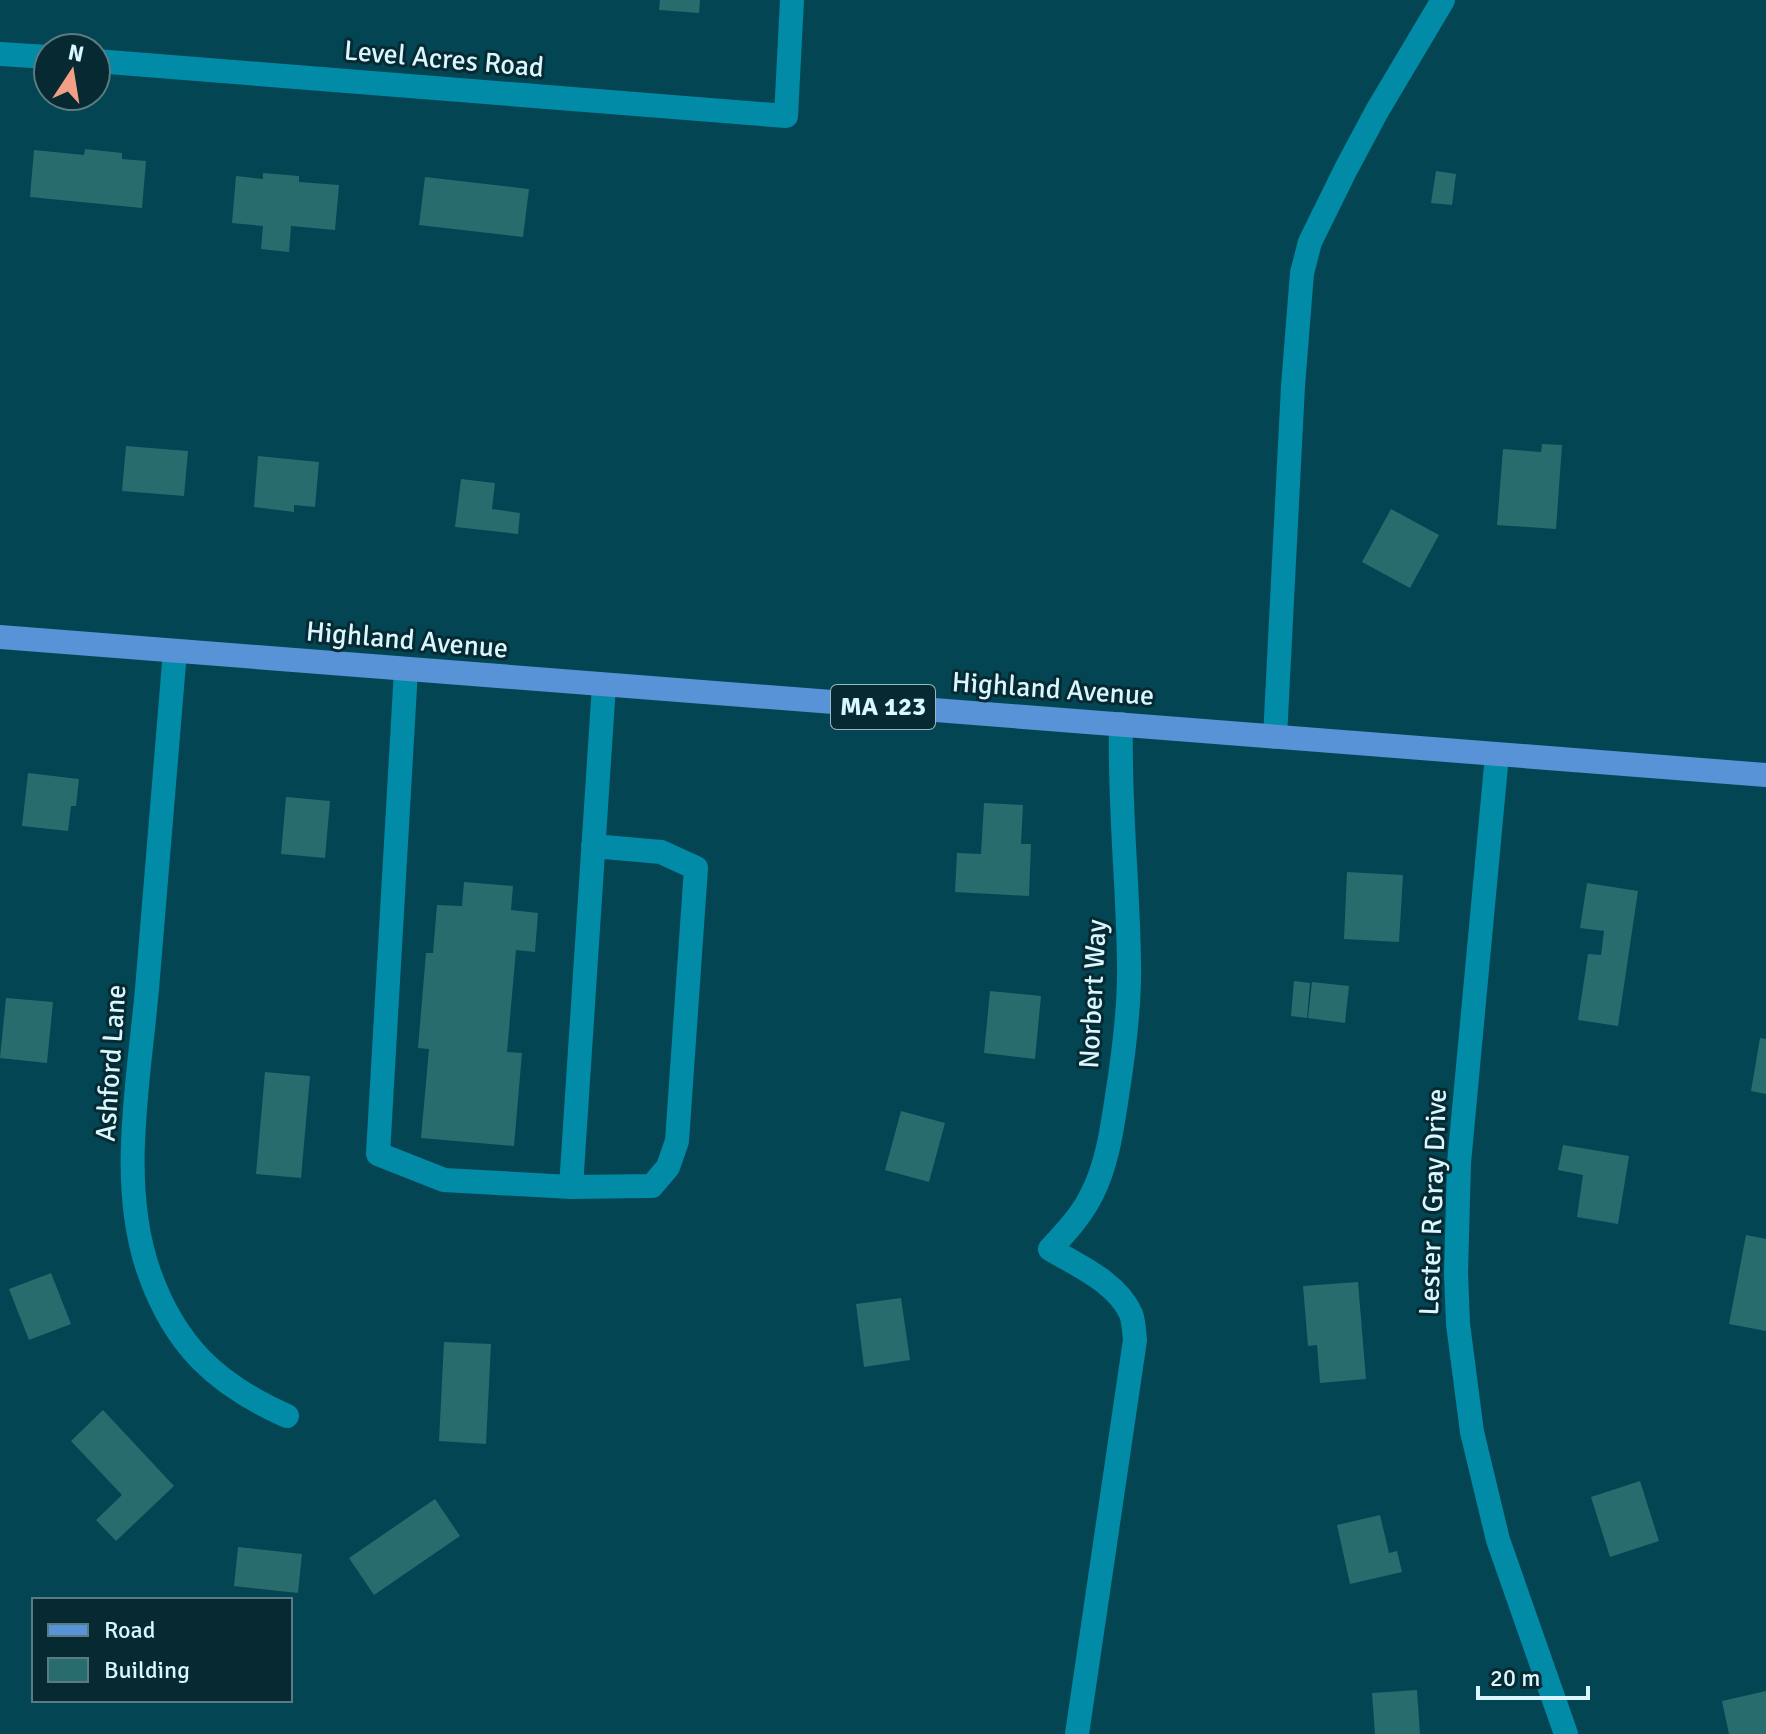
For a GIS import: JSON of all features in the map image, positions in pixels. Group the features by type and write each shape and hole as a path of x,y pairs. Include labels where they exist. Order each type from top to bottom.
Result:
{"main road":[{"name":"Highland Avenue","path":"0,637 1766,775"}],"street":[{"name":"Level Acres Road","path":"112,62 786,116 792,0"},
{"path":"1275,737 1293,386 1302,273 1310,242 1346,169 1443,0"},
{"path":"0,54 32,56"},
{"name":"Ashford Lane","path":"175,651 136,1121 135,1188 139,1234 149,1272 164,1305 182,1337 202,1363 255,1401 287,1416"},
{"path":"406,670 378,1154 444,1180 571,1187 652,1186 668,1167 677,1141 696,868 661,852 593,846"},
{"path":"571,1187 604,685"},
{"name":"Norbert Way","path":"1077,1734 1135,1340 1132,1316 1120,1297 1104,1283 1050,1249 1071,1227 1092,1196 1112,1127 1121,1070 1128,1016 1129,965 1121,816 1121,724"},
{"name":"Lester R Gray Drive","path":"1497,755 1459,1163 1458,1324 1472,1432 1494,1526 1566,1734"}],"building":[{"path":"660,0 700,0 699,13 659,10"},
{"path":"85,149 122,153 122,159 146,161 142,208 30,197 34,150 84,155"},
{"path":"1436,171 1456,174 1452,205 1431,203"},
{"path":"263,173 299,176 299,182 339,185 335,230 291,226 289,252 261,249 263,226 232,223 236,176 263,179"},
{"path":"425,177 529,189 523,237 419,225"},
{"path":"1542,444 1562,445 1556,529 1497,525 1503,449 1541,452"},
{"path":"126,446 188,451 184,496 122,491"},
{"path":"258,456 319,462 315,507 294,505 294,512 254,507"},
{"path":"461,479 495,483 492,509 520,513 518,534 455,527"},
{"path":"1391,509 1439,535 1410,588 1362,562"},
{"path":"28,773 79,779 76,806 71,806 68,831 22,826"},
{"path":"286,797 330,801 325,858 281,854"},
{"path":"984,803 1023,805 1021,844 1031,844 1029,896 955,892 957,853 981,854"},
{"path":"1347,872 1403,875 1399,942 1344,939"},
{"path":"464,882 513,886 511,910 538,913 535,952 516,950 507,1052 522,1053 514,1146 421,1138 429,1049 418,1048 426,953 433,953 437,905 462,906"},
{"path":"1587,883 1638,891 1618,1026 1578,1020 1588,954 1601,955 1604,931 1580,928"},
{"path":"1294,981 1310,983 1307,1018 1291,1016"},
{"path":"1312,982 1349,986 1345,1023 1308,1018"},
{"path":"990,991 1041,996 1035,1059 984,1053"},
{"path":"6,998 53,1002 47,1063 0,1058"},
{"path":"1760,1038 1766,1039 1766,1094 1751,1091"},
{"path":"265,1072 310,1076 301,1178 256,1174"},
{"path":"901,1111 945,1123 929,1182 885,1170"},
{"path":"1563,1145 1629,1156 1618,1224 1577,1217 1583,1175 1558,1170"},
{"path":"1746,1235 1766,1239 1766,1331 1729,1324"},
{"path":"51,1273 71,1324 29,1340 9,1289"},
{"path":"1358,1282 1366,1379 1320,1383 1317,1345 1308,1346 1303,1286"},
{"path":"901,1298 910,1360 864,1367 856,1304"},
{"path":"444,1342 491,1344 486,1444 439,1441"},
{"path":"103,1410 174,1486 116,1541 96,1520 122,1495 71,1441"},
{"path":"1640,1481 1659,1541 1610,1557 1591,1497"},
{"path":"435,1499 460,1536 374,1595 349,1558"},
{"path":"1380,1515 1389,1553 1397,1551 1402,1572 1350,1584 1337,1525"},
{"path":"238,1547 302,1554 298,1593 234,1586"},
{"path":"1417,1690 1420,1734 1375,1734 1372,1693"},
{"path":"1766,1691 1766,1734 1729,1734 1722,1701"}]}
